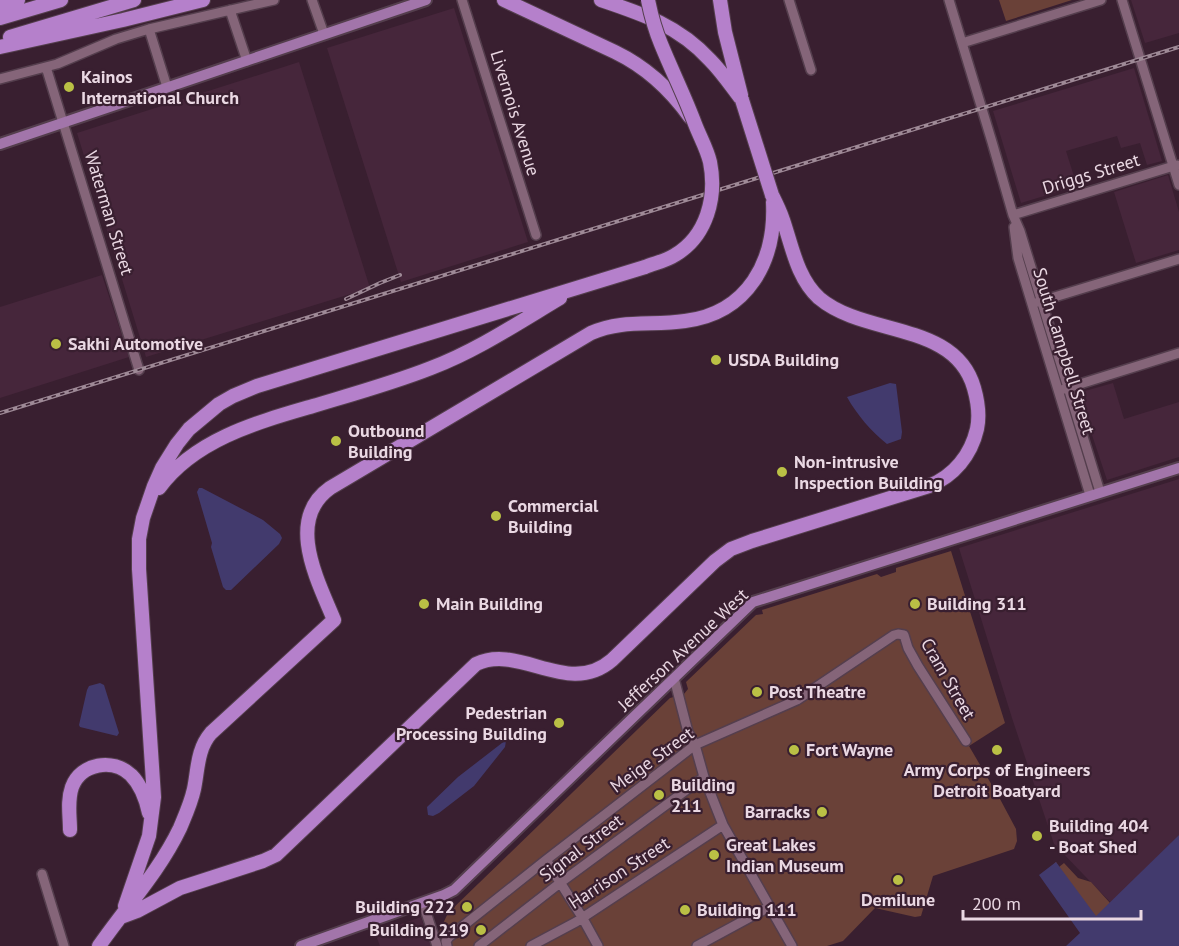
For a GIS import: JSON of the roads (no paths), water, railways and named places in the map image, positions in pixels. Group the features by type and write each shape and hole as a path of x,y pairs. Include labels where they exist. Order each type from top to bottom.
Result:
{"highway":[{"path":"0,7 18,0"},
{"path":"0,18 61,0"},
{"path":"0,40 134,0"},
{"path":"0,47 123,21 203,0"},
{"path":"504,0 623,55 664,86 696,125"},
{"path":"601,0 655,20 684,36 710,60 742,100"},
{"path":"121,916 142,859 150,830 153,807 154,788 139,557 141,527 145,511 166,461 195,422 209,410 233,396 272,381 645,267 670,258 685,248 706,218 712,196 711,170 705,146 660,43 648,0"},
{"path":"121,916 137,911 180,888 276,855 476,664 485,660 499,659 571,674 597,670 612,660 715,561 731,549 921,489 939,481 965,458 976,432 978,403 973,384 961,363 937,344 850,316 834,308 819,298 802,274 782,216 772,195 742,100 725,32 720,0"},
{"path":"99,946 150,878 179,830 191,799 201,749 207,738 334,620 311,562 307,542 311,514 326,491 591,333 621,324 683,322 699,319 723,309 743,294 758,276 768,253 772,230 772,195"},
{"path":"145,511 157,490 174,469 206,447 255,424 365,391 442,364 588,284"},
{"path":"70,830 69,804 73,784 85,771 107,765 123,770 138,784 148,810 150,830"}],"main road":[{"path":"0,144 426,0"},
{"name":"Jefferson Avenue West","path":"301,946 450,893 458,887 675,683 756,600 1179,468"}],"street":[{"path":"0,79 57,64 116,39 149,29 274,0"},
{"path":"312,0 324,34"},
{"name":"Livernois Avenue","path":"462,0 536,236"},
{"path":"790,0 811,70"},
{"name":"South Campbell Street","path":"949,0 1013,215 1020,231 1037,303 1095,494"},
{"path":"962,43 1101,0"},
{"path":"1122,0 1176,166 1179,185"},
{"path":"230,10 246,61"},
{"path":"149,29 167,87"},
{"name":"Waterman Street","path":"46,66 139,370"},
{"name":"Driggs Street","path":"1013,215 1176,166"},
{"path":"1037,303 1179,259"},
{"path":"1063,389 1179,353"},
{"name":"Cram Street","path":"901,634 905,637 918,666 966,741"},
{"name":"Meige Street","path":"447,946 446,941 449,937 695,745 797,700 894,635 901,634"},
{"path":"675,683 688,732 695,745 704,777 723,825 792,946"},
{"name":"Signal Street","path":"479,946 704,777"},
{"name":"Harrison Street","path":"531,946 582,917 723,825"},
{"path":"546,860 598,946"},
{"path":"42,874 64,946"},
{"path":"423,903 437,946"},
{"path":"697,946 769,907"}],"railway":[{"path":"0,413 1179,47"},
{"path":"346,299 400,275"}],"place":[{"name":"Kainos International Church","path":"69,87"},
{"name":"Sakhi Automotive","path":"56,344"},
{"name":"USDA Building","path":"716,360"},
{"name":"Outbound Building","path":"336,441"},
{"name":"Non-intrusive Inspection Building","path":"782,472"},
{"name":"Commercial Building","path":"496,516"},
{"name":"Main Building","path":"424,604"},
{"name":"Building 311","path":"915,604"},
{"name":"Post Theatre","path":"757,692"},
{"name":"Pedestrian Processing Building","path":"559,723"},
{"name":"Fort Wayne","path":"794,750"},
{"name":"Army Corps of Engineers Detroit Boatyard","path":"997,750"},
{"name":"Building 211","path":"659,795"},
{"name":"Barracks","path":"822,812"},
{"name":"Building 404 - Boat Shed","path":"1037,836"},
{"name":"Great Lakes Indian Museum","path":"714,855"},
{"name":"Demilune","path":"898,880"},
{"name":"Building 222","path":"467,907"},
{"name":"Building 111","path":"685,910"},
{"name":"Building 219","path":"481,930"}]}
